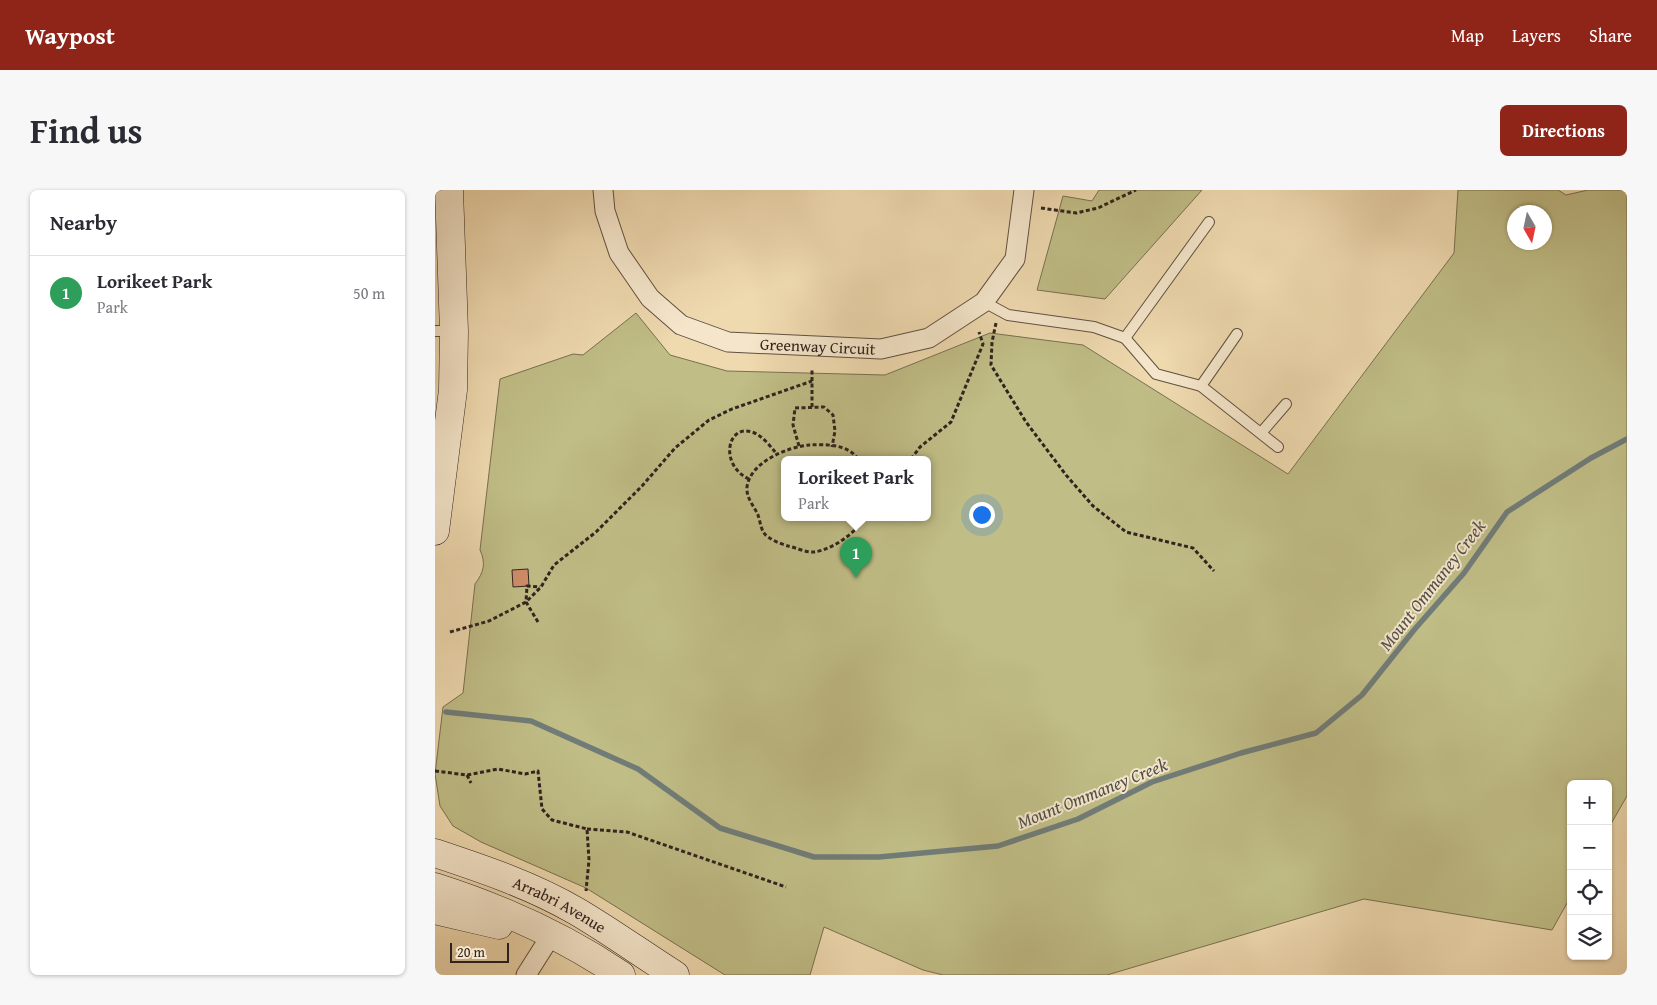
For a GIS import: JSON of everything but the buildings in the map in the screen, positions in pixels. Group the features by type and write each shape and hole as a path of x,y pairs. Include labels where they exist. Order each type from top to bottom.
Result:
{"street":[{"path":"435,531 453,390 444,331 449,190"},
{"name":"Greenway Circuit","path":"603,190 605,211 619,253 650,298 681,325 728,342 881,349 929,338 991,306 1015,259 1024,199"},
{"name":"Arrabri Avenue","path":"435,853 495,873 544,894 576,911 675,975"},
{"name":"Arrabri Avenue","path":"435,887 470,898 541,929 584,951 621,975"},
{"path":"435,910 494,926 541,929 526,975"}],"lane":[{"path":"1125,338 1209,222"},
{"path":"991,306 1008,315 1094,327 1125,338 1156,374 1201,386 1278,447"},
{"path":"1201,386 1237,334"},
{"path":"1261,433 1287,404"}],"path":[{"path":"1024,199 1076,213 1098,208 1136,190"},
{"path":"991,306 991,365 1026,422 1066,475 1093,506 1126,532 1193,548 1214,571"},
{"path":"914,456 921,447 951,422 983,344 979,332"},
{"path":"812,369 812,407"},
{"path":"450,632 489,621 526,602 541,587 554,565 596,532 691,433 709,420 732,408 812,381"},
{"path":"799,446 793,425 795,408 824,407 833,415 835,431 833,447"},
{"path":"749,479 740,475 730,462 728,451 734,438 742,432 752,432 762,438 776,453"},
{"path":"854,456 845,448 821,445 799,446 776,453 749,479 747,489 749,500 765,534 783,544 813,552 847,538 857,530 863,521"},
{"path":"538,622 526,602 527,586 541,587"},
{"path":"435,771 467,775 499,769 525,774 537,771 542,809 552,820 587,828 627,832 786,887"},
{"path":"467,775 471,783"},
{"path":"585,897 589,865 587,828"}],"shaded area":[{"path":"1099,190 1202,190 1105,299 1037,290 1063,196 1092,201"},
{"path":"1458,190 1558,190 1566,195 1588,190 1627,190 1627,796 1612,822 1612,780 1567,780 1567,903 1552,930 1364,899 1107,975 943,975 923,970 824,927 810,975 725,975 586,888 481,842 453,826 440,806 435,774 443,707 463,693 475,584 483,567 480,550 500,379 573,354 583,355 636,313 670,355 727,371 885,375 990,333 1083,345 1288,474 1454,253"}],"waterway":[{"name":"Mount Ommaney Creek","path":"446,712 531,721 638,769 720,828 814,857 879,857 998,846 1078,819 1152,782 1241,753 1316,733 1362,695 1414,630 1464,573 1507,512 1591,458 1627,439"}],"place":[{"name":"Lorikeet Park","path":"856,578"}]}
